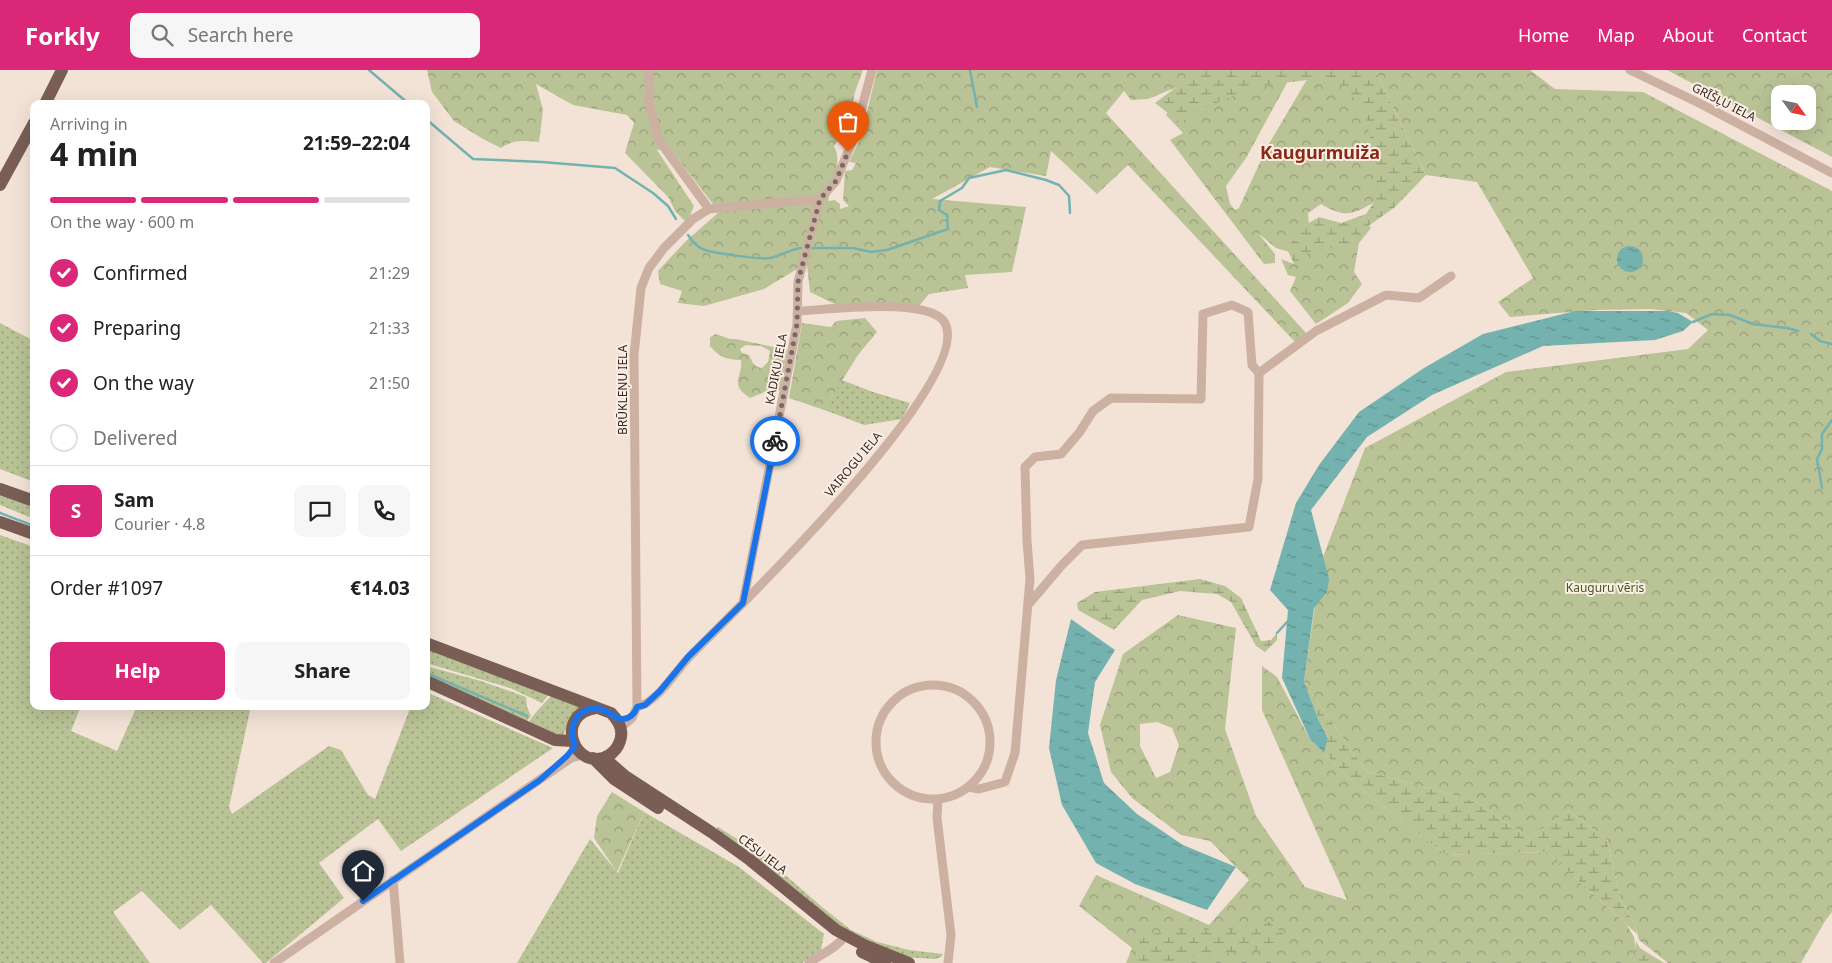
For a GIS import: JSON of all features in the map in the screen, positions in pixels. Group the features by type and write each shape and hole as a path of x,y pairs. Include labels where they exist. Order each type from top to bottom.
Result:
{"main road":[{"path":"46,100 62,70"},
{"path":"0,185 30,130"},
{"path":"0,489 30,500"},
{"path":"0,522 30,533"},
{"path":"430,645 608,711 618,723 620,741 617,748 606,756 581,750 430,684"},
{"path":"581,750 572,729 576,719 585,711 596,708"},
{"name":"CĒSU IELA","path":"581,750 614,779 728,854 795,907 843,938 908,963"},
{"name":"CĒSU IELA","path":"606,756 609,762 625,776 711,832 742,855 856,948 885,963"},
{"path":"856,948 874,963"}],"street":[{"path":"649,70 649,102 658,139 710,209"},
{"path":"820,199 836,181 847,155 854,137 872,70"},
{"name":"GRĪŠĻU IELA","path":"1630,70 1699,103 1832,173"},
{"name":"BRŪKLEŅU IELA","path":"636,708 634,356 641,288 649,268 664,248 693,219 710,209 820,199"},
{"name":"KADIĶU IELA","path":"743,603 799,311 798,282 820,199"},
{"path":"1259,373 1316,331 1386,295 1419,298 1451,276"},
{"path":"968,787 979,789 1005,782 1015,753 1030,579 1025,467 1035,458 1061,454 1079,433 1093,411 1111,398 1201,399 1203,314 1232,305 1248,312 1252,366 1259,373 1258,479 1250,527 1082,545 1028,605"},
{"name":"VAIROGU IELA","path":"636,708 645,705 660,691 688,657 820,524 915,409 938,365 949,333 945,322 941,318 926,311 909,308 890,306 799,311"},
{"path":"931,684 947,686 962,692 974,702 984,715 989,730 990,746 987,761 979,775 968,787 958,793 938,799 916,797 900,789 887,776 878,761 875,743 878,725 885,709 898,696 914,687 931,684"},
{"path":"618,723 632,718 636,708"},
{"path":"274,963 540,780 567,756 581,750"},
{"path":"938,799 937,818 951,935 948,963"},
{"path":"393,880 400,963"},
{"path":"809,963 837,946 843,938"}],"green space":[{"path":"427,70 863,70 855,92 847,129 834,146 837,166 828,201 835,200 840,204 840,209 849,206 843,200 845,171 852,170 856,163 849,162 861,138 877,70 1219,70 1148,99 1131,100 1124,91 1106,113 1307,334 1296,343 1128,165 1097,194 1051,151 1046,176 990,167 932,199 1026,207 1012,272 965,275 968,288 929,294 919,306 841,307 810,292 807,265 802,266 764,289 704,306 678,303 682,291 660,284 658,271 685,242 719,212 669,147 657,150 694,206 687,223 675,211 669,198 625,153 634,123 627,115 573,105 536,84 543,110 539,142 515,142 501,148 454,121 432,92"},
{"path":"1199,70 1375,70 1426,175 1395,207 1360,232 1350,253 1319,245 1294,264 1287,249 1289,244 1300,237 1300,228 1319,217 1341,223 1366,214 1378,196 1375,159 1364,109 1333,77 1258,86 1194,112 1181,123 1155,103"},
{"path":"1257,70 1294,70 1246,158 1226,186 1230,204 1235,210 1239,208 1267,147 1312,71 1316,70 1363,70 1382,198 1352,213 1339,212 1321,204 1308,213 1309,228 1290,252 1276,248 1258,233 1275,254 1275,263 1264,264 1170,140 1183,133 1166,115 1172,104"},
{"name":"Kauguru vēris","path":"1375,70 1530,70 1555,89 1643,92 1832,191 1832,912 1801,963 1668,963 1639,940 1635,925 1620,898 1607,839 1569,811 1528,838 1475,801 1366,771 1304,682 1321,562 1365,448 1506,372 1688,349 1708,330 1686,313 1650,309 1596,310 1510,317 1498,302 1533,278 1477,182 1426,175"},
{"path":"1667,70 1832,70 1832,157 1781,130 1816,130 1816,85 1771,85 1771,125"},
{"path":"1366,223 1371,228 1359,243 1354,272 1362,284 1348,303 1316,324 1290,291 1296,277 1288,275 1281,259 1294,264 1304,249"},
{"path":"865,318 877,332 858,355 830,400 830,412 789,398 802,323 831,327 836,321"},
{"path":"0,323 30,339 30,480 0,469"},
{"path":"716,334 730,339 787,350 780,390 767,391 750,398 743,393 738,384 741,360 727,358 717,353 710,346 710,337","holes":["746,345 761,346 770,351 768,362 762,368 755,365 749,355 742,353 740,349"]},
{"path":"842,380 910,403 902,419 864,425 830,412 830,400"},
{"path":"0,492 30,503 30,517 0,505"},
{"path":"0,535 30,546 30,710 79,710 71,731 117,751 135,710 250,710 229,807 232,814 329,746 341,750 368,795 375,799 409,710 430,710 430,694 553,748 401,851 378,819 319,863 344,898 266,963 263,963 211,905 180,930 142,891 113,912 150,963 0,963"},
{"path":"1200,579 1225,586 1241,598 1261,641 1271,640 1277,633 1277,640 1265,652 1256,646 1231,602 1217,594 1180,591 1142,600 1114,630 1078,610 1077,603 1095,592"},
{"path":"1178,615 1236,628 1225,729 1256,816 1305,887 1347,900 1262,710 1262,666 1277,677 1310,739 1356,785 1446,855 1547,852 1627,925 1634,937 1638,963 1126,963 1132,948 1079,906 1096,875 1209,925 1249,880 1210,841 1181,835 1132,798 1111,772 1100,725 1123,654","holes":["1157,722 1172,728 1179,745 1170,772 1156,778 1140,746 1140,724"]},
{"path":"430,650 549,694 542,703 510,688 430,664"},
{"path":"430,667 481,681 526,697 527,707 531,716 527,721 430,679"},
{"path":"1304,682 1366,771 1475,801 1528,838 1569,811 1607,839 1620,898 1635,925 1637,934 1547,852 1446,855 1356,785 1324,753 1328,737 1319,721"},
{"path":"552,695 581,706 567,726 562,738 529,721"},
{"path":"612,792 644,812 617,872 594,838 597,816"},
{"path":"644,812 739,867 824,934 821,950 802,963 517,963 590,839 618,873"},
{"path":"718,827 761,854 851,930 877,942 909,950 943,954 935,959 904,957 846,933 715,831"},
{"path":"1268,921 1288,938 1269,951 1191,956 1184,963 1134,963 1142,938 1168,929 1227,930"},
{"path":"1636,941 1640,948 1664,963 1638,963 1635,954"}],"water":[{"path":"1630,246 1639,250 1643,259 1639,268 1630,272 1621,268 1617,259 1621,250"},
{"path":"1575,311 1668,311 1678,313 1693,322 1683,331 1655,340 1543,346 1432,395 1367,437 1311,510 1329,579 1327,592 1314,608 1304,682 1319,721 1328,738 1324,753 1310,739 1282,678 1288,610 1270,590 1296,503 1319,465 1359,412 1424,368 1483,334"},
{"path":"1071,619 1115,650 1095,682 1088,733 1104,783 1137,814 1183,845 1236,867 1207,910 1135,884 1096,863 1062,805 1049,748 1056,680"}],"waterway":[{"path":"369,70 404,100"},
{"path":"970,70 977,107"},
{"path":"430,122 473,159 615,168 653,193 668,206 676,219"},
{"path":"811,248 853,248 871,252 887,250 948,229 947,215 939,210 940,201 962,188 969,178 1006,170 1059,185 1069,196 1070,213"},
{"path":"688,235 695,244 705,250 748,257 770,258 794,249 803,248"},
{"path":"1693,322 1712,314 1730,315 1753,324 1798,331"},
{"path":"1811,334 1820,341 1832,344"},
{"path":"1822,488 1817,459 1822,449 1822,434 1832,420"},
{"path":"0,513 30,524"},
{"path":"1277,633 1287,622"},
{"path":"430,675 527,716"}],"way so far":[{"path":"775,441 799,311 798,282 800,274 820,199 836,181 848,152"}],"district":[{"name":"Kaugurmuiža","path":"1320,152"}],"route":[{"path":"363,901 540,780 567,756 575,746 571,735 573,724 580,714 596,708 608,711 616,718 622,720 631,716 637,707 645,705 660,691 688,657 743,603 775,441"}]}
